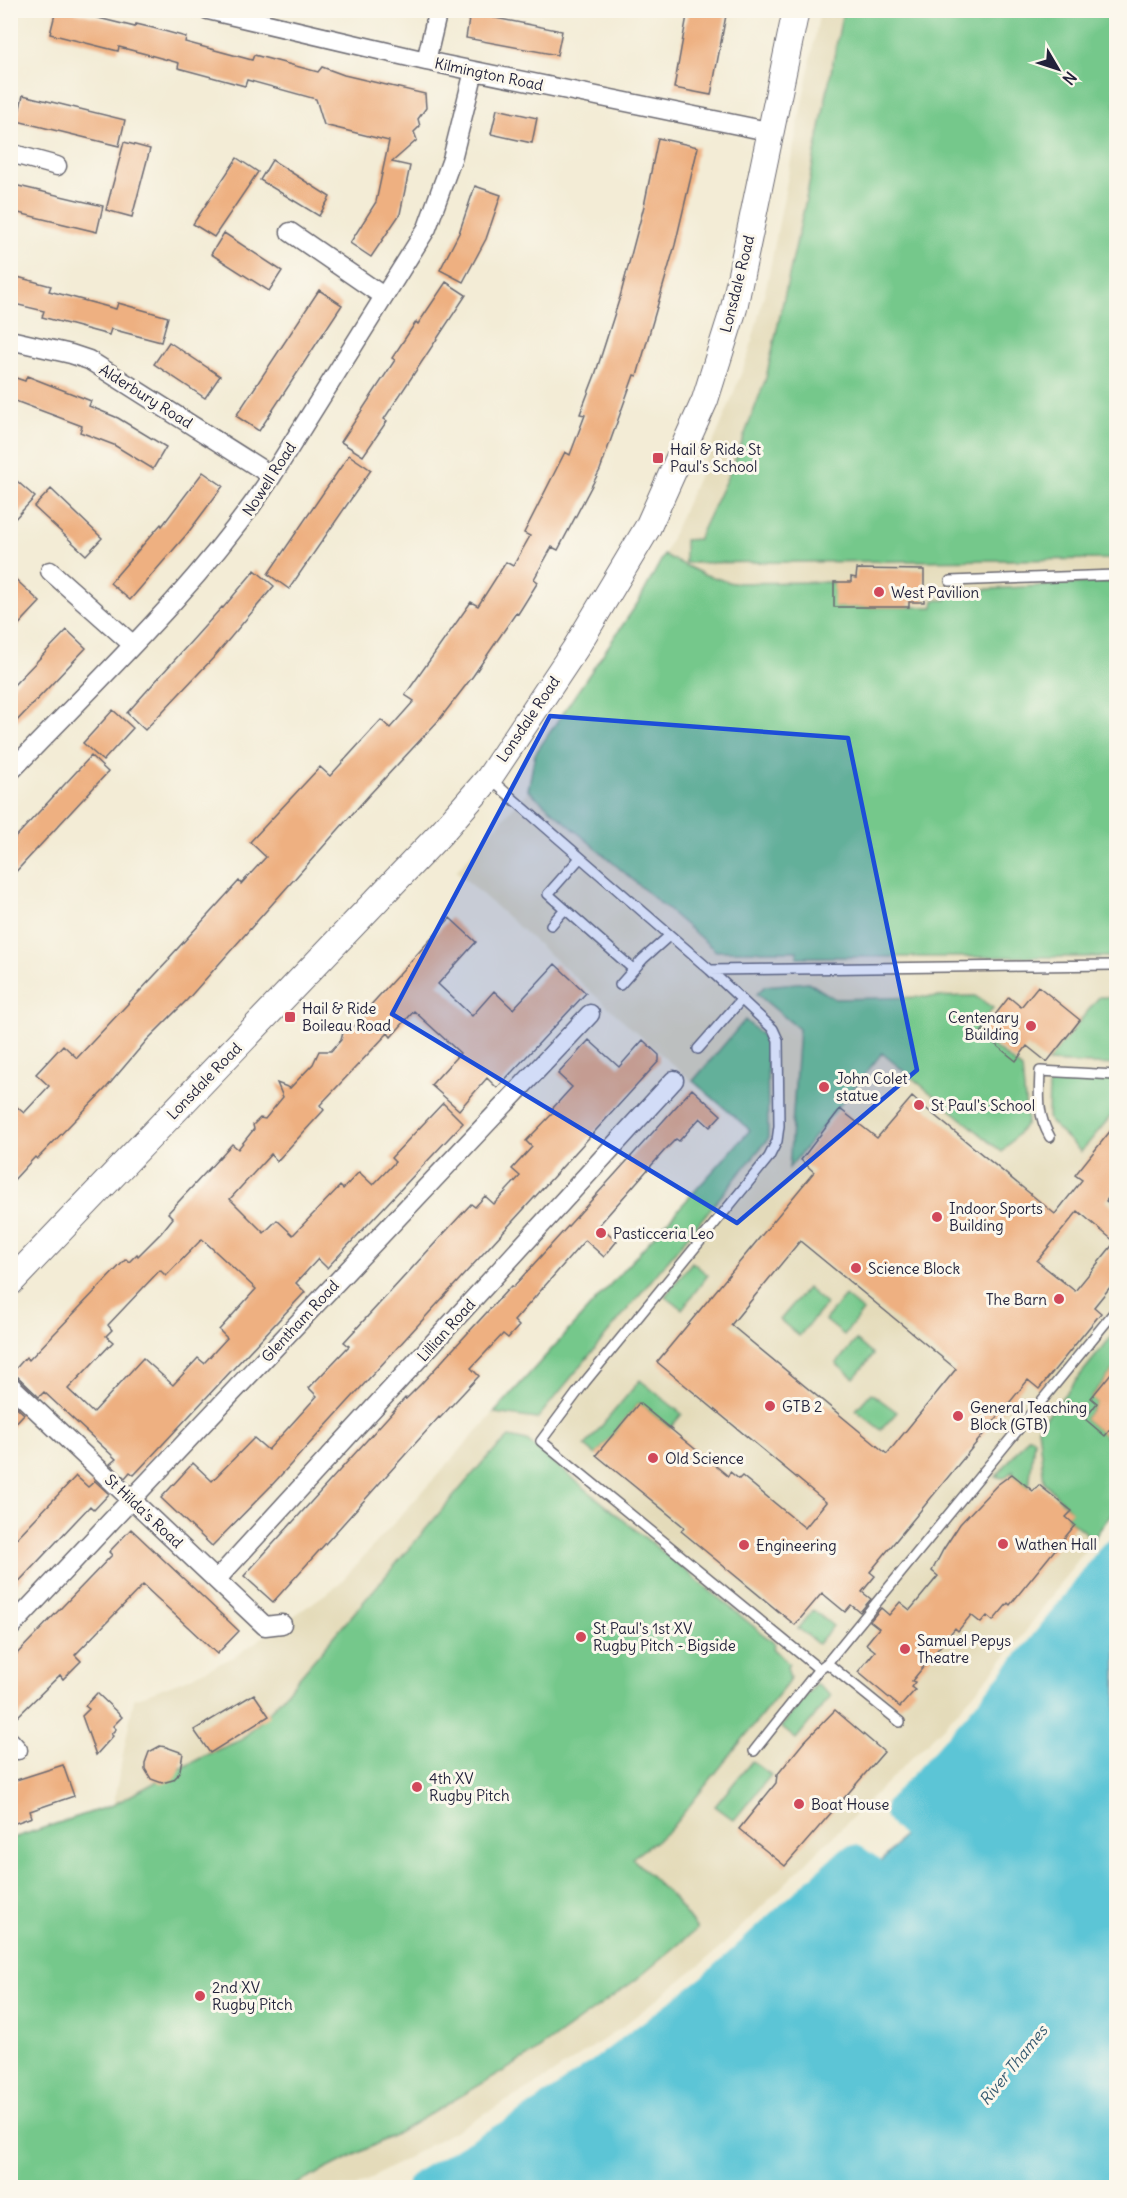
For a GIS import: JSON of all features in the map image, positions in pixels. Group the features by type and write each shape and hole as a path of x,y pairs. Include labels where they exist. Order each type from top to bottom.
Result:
{"main road":[{"name":"Lonsdale Road","path":"10,1283 441,833 489,778 576,649 648,527 705,400 734,308 796,10"}],"street":[{"name":"Kilmington Road","path":"208,10 426,62 772,132"},
{"path":"426,62 438,10"},
{"name":"Nowell Road","path":"10,772 212,559 272,476 417,244 434,211 452,159 474,71"},
{"path":"10,153 57,166"},
{"path":"290,232 383,296"},
{"name":"Alderbury Road","path":"10,340 71,354 96,364 272,476"},
{"path":"50,571 132,644"},
{"name":"Glentham Road","path":"10,1628 590,1014"},
{"name":"Lillian Road","path":"218,1579 674,1080"},
{"name":"St Hilda's Road","path":"10,1385 218,1579 265,1626 282,1624"}],"lane":[{"path":"950,581 1116,575"},
{"path":"489,778 710,970 765,1021 778,1040 777,1141 769,1157 592,1373 541,1441 823,1666 900,1722"},
{"path":"580,858 548,894 633,969"},
{"path":"551,925 565,909"},
{"path":"620,985 633,969 669,936"},
{"path":"710,970 1116,965"},
{"path":"698,1049 741,1000"},
{"path":"1050,1137 1041,1123 1040,1071 1116,1075"},
{"path":"754,1751 1116,1310"}],"highlighted area":[{"path":"550,716 848,738 917,1070 737,1223 392,1014"}],"shaded area":[{"name":"St Paul's School","path":"820,11 1116,11 1116,1508 1020,1639 948,1722 718,1950 621,2028 542,2081 356,2187 11,2187 10,1839 113,1805 134,1699 234,1657 337,1586 750,1130 665,1058 456,871 528,791 535,754 639,601 664,555 726,413 749,353 768,279"}],"green space":[{"path":"843,11 1116,11 1116,559 685,563 685,540 698,539 734,463 766,378 805,204"},
{"path":"664,555 703,574 732,583 834,582 835,607 933,607 934,600 946,600 946,592 1116,581 1116,957 797,957 797,951 716,951 528,790 535,754 639,601"},
{"path":"808,982 835,999 975,996 993,1008 975,1032 1022,1069 1027,1123 1002,1152 882,1053 789,1168 799,1029 757,994 765,986"},
{"path":"1099,997 1116,997 1116,1065 1047,1062"},
{"path":"745,1020 767,1040 768,1139 537,1419 494,1413 750,1130 693,1081"},
{"path":"1058,1079 1116,1079 1116,1110 1081,1152 1050,1122 1048,1117 1049,1085"},
{"path":"692,1262 708,1275 682,1309 665,1296"},
{"path":"807,1288 826,1304 799,1336 780,1320"},
{"path":"845,1296 863,1311 844,1335 825,1320"},
{"path":"1116,1331 1116,1367 1091,1397 1097,1403 1085,1419 1116,1445 1116,1508 1093,1539 1066,1517 1071,1511 1044,1482 1038,1427"},
{"path":"856,1340 873,1355 854,1378 836,1364"},
{"path":"640,1380 682,1414 670,1428 639,1403 596,1455 585,1446"},
{"path":"871,1393 897,1412 881,1430 856,1410"},
{"path":"1029,1436 1034,1440 1029,1488 1012,1474 1014,1470 1004,1478 996,1477"},
{"path":"509,1437 527,1441 775,1644 773,1648 789,1664 787,1667 790,1678 787,1684 669,1831 632,1858 674,1899 697,1929 637,1979 531,2055 394,2135 291,2187 11,2187 10,1839 113,1805 210,1753 241,1740 266,1716 483,1462"},
{"path":"813,1610 833,1626 818,1644 798,1628"},
{"path":"816,1684 831,1696 796,1739 781,1727"},
{"path":"752,1761 771,1775 734,1820 715,1806"}],"water":[{"name":"River Thames","path":"1116,1558 1116,2187 426,2187 536,2124 598,2080 715,1991 853,1864 870,1875 912,1826 911,1819 904,1811 1014,1688"}],"building":[{"path":"56,10 66,10 135,27 136,24 153,28 186,37 185,42 252,60 254,55 318,72 322,67 344,75 425,94 426,108 418,119 420,126 414,132 417,140 392,162 410,166 400,214 371,257 350,243 376,202 389,141 324,125 316,99 247,80 245,86 178,68 179,63 146,54 119,47 118,51 50,34"},
{"path":"688,10 727,10 711,95 674,88"},
{"path":"470,13 562,31 557,55 466,38"},
{"path":"23,95 125,120 119,146 17,121"},
{"path":"497,109 537,118 532,143 491,134"},
{"path":"658,138 698,147 675,245 637,376 634,375 600,470 558,550 552,547 534,579 538,582 518,614 516,613 473,676 439,720 187,1000 147,1040 107,1087 10,1184 10,1101 24,1113 49,1086 36,1074 63,1045 77,1058 239,881 241,884 266,857 250,842 320,767 330,776 381,720 390,728 414,701 405,695 471,602 478,606 506,562 513,566 530,536 524,533 565,452 570,455 585,415 580,414 620,297 644,206"},
{"path":"124,142 150,149 132,217 106,210"},
{"path":"237,158 258,172 214,237 193,224"},
{"path":"272,160 330,197 319,216 260,180"},
{"path":"10,184 103,206 97,232 10,211"},
{"path":"475,186 501,195 486,239 463,282 440,270 459,233"},
{"path":"224,233 282,271 269,291 211,254"},
{"path":"10,275 51,286 49,291 116,309 118,303 168,317 161,342 111,329 109,335 42,317 44,311 10,303"},
{"path":"446,282 466,295 384,419 387,421 363,456 341,442 395,360 392,358"},
{"path":"319,290 342,305 259,431 236,416"},
{"path":"169,342 220,376 205,398 154,364"},
{"path":"10,376 25,381 27,376 91,401 89,406 118,418 166,447 153,469 114,445 80,432 82,426 10,399"},
{"path":"349,455 371,470 289,589 268,574"},
{"path":"203,472 223,486 187,534 130,600 110,583 161,524 162,526"},
{"path":"10,475 35,497 10,524"},
{"path":"51,489 102,538 86,555 34,507"},
{"name":"West Pavilion","path":"857,569 924,570 924,602 909,602 909,607 834,607 834,582 851,582 851,577 856,578"},
{"path":"255,570 274,586 215,656 145,730 127,713"},
{"path":"10,574 40,602 10,634"},
{"path":"67,630 86,648 10,728 10,689"},
{"path":"113,710 133,728 103,761 83,743"},
{"path":"91,756 108,772 10,878 10,843"},
{"path":"450,918 476,942 438,984 472,1016 494,991 513,1009 555,964 586,993 497,1088 487,1078 459,1110 431,1085 460,1053 414,1011 391,1037 388,1033 320,1105 324,1110 277,1161 271,1154 230,1199 264,1233 277,1220 293,1235 340,1186 343,1189 359,1172 373,1185 395,1162 391,1158 443,1103 463,1123 327,1268 318,1259 296,1283 305,1292 134,1475 130,1472 125,1478 110,1464 116,1459 44,1392 39,1397 18,1377 11,1374 26,1357 29,1360 126,1259 129,1262 137,1254 138,1256 161,1233 173,1218 168,1213 232,1144 238,1149 254,1129 253,1125 260,1118 265,1119 283,1097 277,1083 290,1088 313,1064 319,1051 331,1051 341,1040 344,1029 356,1025 370,1010 368,1008","holes":["202,1239 256,1289 219,1330 227,1338 204,1363 198,1358 173,1385 143,1358 93,1413 68,1389 113,1342 106,1336 112,1330 108,1325 160,1270 166,1276"]},
{"name":"Centenary Building","path":"1038,986 1080,1020 1047,1062 1027,1046 1016,1061 981,1033 1009,997 1021,1007"},
{"path":"589,1040 619,1067 643,1040 659,1055 659,1061 271,1486 212,1546 161,1498 193,1463 212,1481 254,1438 268,1450 317,1396 309,1388 349,1346 344,1342 471,1204 475,1207 485,1196 494,1204 520,1176 512,1169 532,1147 526,1141 554,1112 551,1110 572,1087 558,1074"},
{"path":"692,1089 721,1115 710,1127 700,1118 679,1141 676,1139 665,1150 599,1225 617,1241 604,1257 585,1240 514,1321 519,1326 508,1338 503,1334 471,1368 479,1376 439,1417 273,1602 244,1576 405,1398 421,1384 511,1286 513,1287"},
{"path":"912,1097 1055,1214 1082,1180 1075,1175 1116,1124 1116,1188 1106,1201 1116,1210 1116,1280 1094,1307 1101,1313 1039,1389 1028,1380 870,1572 875,1576 862,1592 871,1599 860,1612 851,1605 845,1612 822,1593 795,1625 681,1531 684,1527 596,1455 639,1403 728,1476 730,1472 739,1479 742,1476 805,1528 826,1502 657,1362 814,1172 801,1160 840,1109 877,1138","holes":["1078,1211 1115,1242 1075,1291 1037,1261","800,1241 956,1369 887,1454 731,1325"]},
{"path":"1116,1367 1116,1422 1105,1436 1085,1419 1097,1403 1091,1398"},
{"path":"10,1401 24,1414 10,1429"},
{"name":"Wathen Hall","path":"1012,1474 1033,1491 1039,1485 1072,1511 1066,1517 1075,1525 1010,1605 1008,1603 993,1621 987,1616 981,1623 971,1615 958,1631 955,1628 912,1681 915,1682 911,1687 915,1690 900,1707 858,1672 875,1651 866,1644 879,1628 870,1621 881,1608 889,1615 900,1602 910,1610 938,1576 932,1571 960,1524 997,1485"},
{"path":"76,1476 88,1487 95,1481 109,1494 94,1510 90,1506 10,1591 10,1545"},
{"path":"131,1529 239,1631 217,1654 143,1585 75,1655 81,1661 63,1679 60,1675 10,1724 10,1661 112,1555 109,1552"},
{"path":"97,1693 122,1717 113,1726 116,1729 111,1734 113,1736 96,1755 82,1716 89,1709 85,1706"},
{"path":"254,1694 269,1716 210,1753 194,1730"},
{"name":"Boat House","path":"835,1710 884,1752 785,1866 739,1829 776,1783 777,1775 803,1743"},
{"path":"160,1746 183,1753 177,1776 173,1780 162,1783 151,1779 145,1769 149,1752"},
{"path":"63,1765 74,1796 30,1811 32,1817 10,1825 10,1782"}],"waterway":[{"path":"945,1851 904,1811 1014,1688 1116,1558"},
{"path":"426,2188 536,2124 598,2080 715,1991 853,1864 900,1903"}],"place":[{"name":"Hail & Ride St Paul's School","path":"658,458"},
{"name":"West Pavilion","path":"879,592"},
{"name":"Hail & Ride Boileau Road","path":"290,1017"},
{"name":"Centenary Building","path":"1031,1026"},
{"name":"John Colet statue","path":"824,1087"},
{"name":"St Paul's School","path":"919,1105"},
{"name":"Indoor Sports Building","path":"937,1217"},
{"name":"Pasticceria Leo","path":"601,1233"},
{"name":"Science Block","path":"856,1268"},
{"name":"The Barn","path":"1059,1299"},
{"name":"GTB 2","path":"770,1406"},
{"name":"General Teaching Block (GTB)","path":"958,1416"},
{"name":"Old Science","path":"653,1458"},
{"name":"Wathen Hall","path":"1003,1544"},
{"name":"Engineering","path":"744,1545"},
{"name":"St Paul's 1st XV Rugby Pitch - Bigside","path":"581,1637"},
{"name":"Samuel Pepys Theatre","path":"905,1649"},
{"name":"4th XV Rugby Pitch","path":"417,1787"},
{"name":"Boat House","path":"799,1804"},
{"name":"2nd XV Rugby Pitch","path":"200,1996"}]}
